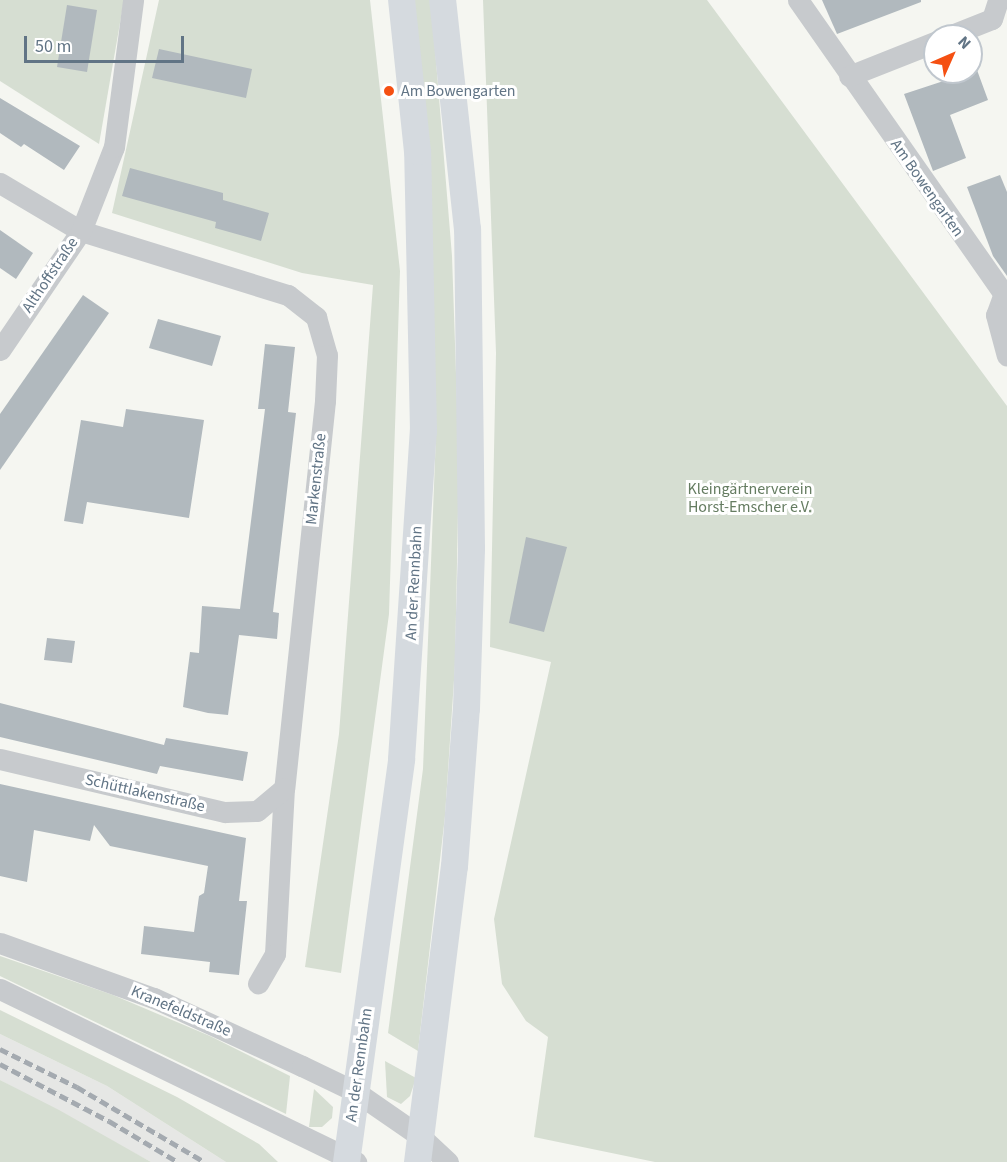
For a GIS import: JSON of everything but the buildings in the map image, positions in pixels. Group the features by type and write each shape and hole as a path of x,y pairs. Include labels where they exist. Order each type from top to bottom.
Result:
{"main road":[{"name":"An der Rennbahn","path":"350,1160 356,1092 401,759 423,431 417,151 401,0"},
{"path":"419,1149 454,866 466,708 471,548 467,229 442,0"}],"street":[{"name":"Althoffstraße","path":"0,350 81,231 114,147 133,0"},
{"name":"Am Bowengarten","path":"798,0 1005,297"},
{"path":"979,24 999,16"},
{"path":"849,75 923,47"},
{"name":"Markenstraße","path":"0,183 81,231 288,295 316,317 327,355 324,401 284,788 275,954 258,983"},
{"path":"1005,297 996,315 1007,356"},
{"name":"Schüttlakenstraße","path":"0,759 225,812 257,811 284,788"},
{"name":"Kranefeldstraße","path":"0,943 154,998 356,1092 419,1149 448,1162"},
{"path":"0,989 350,1160"}],"shaded area":[{"path":"0,1034 107,1086 226,1162 151,1162 0,1080"}],"green space":[{"path":"0,0 124,0 99,144 0,81"},
{"path":"159,0 370,0 400,271 389,614 341,973 305,967 339,734 373,285 302,273 112,213"},
{"path":"413,0 431,0 452,256 459,461 455,665 445,816 418,1051 388,1033 423,769 436,434 428,148"},
{"name":"Kleingärtnerverein Horst-Emscher e.V.","path":"483,0 707,0 1007,406 1007,1162 655,1162 534,1137 548,1037 526,1021 502,984 494,919 551,662 490,647 496,353"},
{"path":"0,956 113,995 210,1036 290,1076 286,1114 0,976"},
{"path":"0,1010 177,1097 259,1144 278,1162 226,1162 107,1086 0,1034"},
{"path":"385,1061 416,1078 410,1096 401,1104 387,1097"},
{"path":"0,1080 59,1110 151,1162 0,1162"},
{"path":"314,1089 333,1107 332,1118 322,1127 309,1127"}],"railway":[{"path":"0,1049 77,1087 205,1162"},
{"path":"0,1064 109,1121 178,1162"}],"place":[{"name":"Am Bowengarten","path":"389,91"}]}
